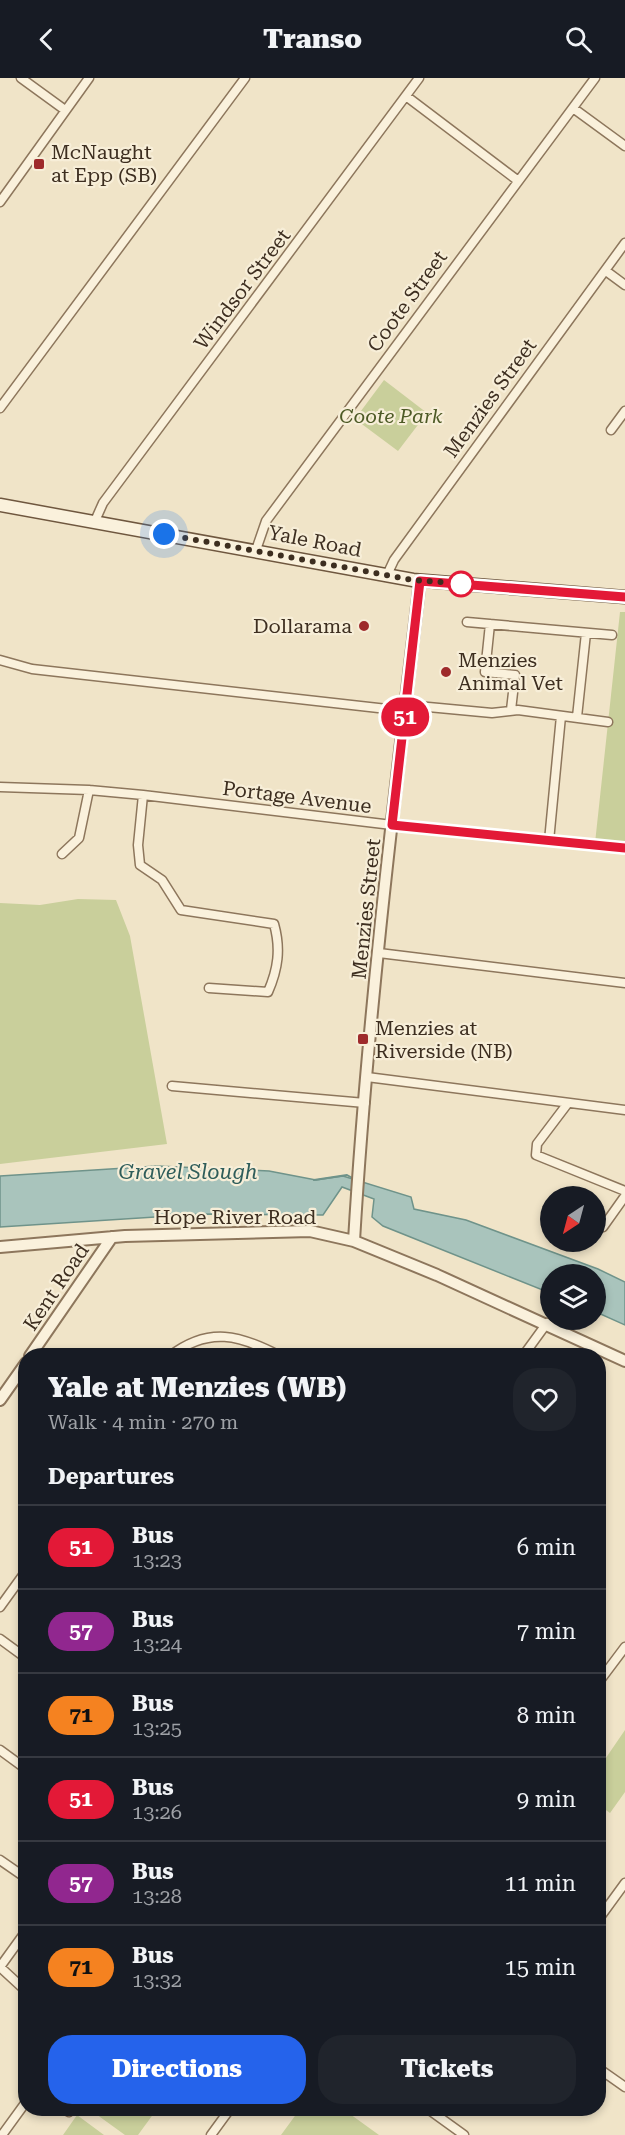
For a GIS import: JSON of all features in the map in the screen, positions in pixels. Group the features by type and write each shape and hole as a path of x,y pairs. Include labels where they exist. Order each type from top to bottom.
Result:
{"main road":[{"name":"Yale Road","path":"0,505 420,581 625,596"}],"street":[{"path":"21,78 65,110"},
{"path":"0,201 89,78"},
{"path":"0,408 245,78"},
{"name":"Windsor Street","path":"95,521 110,494 419,78"},
{"name":"Coote Street","path":"256,550 258,537 266,521 595,78"},
{"path":"406,96 518,180"},
{"path":"573,108 625,146"},
{"name":"Menzies Street","path":"387,575 394,560 625,243"},
{"path":"606,271 625,285"},
{"path":"611,430 625,411"},
{"name":"Menzies Street","path":"354,1241 364,1103 379,953 420,581"},
{"path":"466,622 612,635"},
{"path":"490,624 485,672 515,675 511,710"},
{"path":"577,717 586,633"},
{"path":"0,660 32,669 406,708 492,713 511,710 608,722"},
{"path":"549,842 561,716"},
{"name":"Portage Avenue","path":"0,787 89,790 143,795 392,825 625,848"},
{"path":"62,854 79,838 89,790"},
{"path":"143,795 138,845 140,865 162,880 181,910 274,924 278,940 278,959 276,975 268,992 209,988"},
{"path":"379,953 625,983"},
{"path":"367,1077 625,1110"},
{"path":"172,1086 364,1103"},
{"path":"568,1103 537,1144 536,1155 625,1193 606,1222"},
{"name":"Hope River Road","path":"0,1247 112,1237 310,1231 354,1241 540,1320"},
{"name":"Kent Road","path":"36,1348 112,1237"},
{"path":"529,1348 542,1330"},
{"name":"Hope River Road","path":"561,1330 598,1348"},
{"path":"183,1348 216,1335 249,1340 264,1348"},
{"name":"Hope River Road","path":"606,1352 625,1361"},
{"path":"0,1400 18,1374"},
{"path":"0,1607 18,1582"},
{"path":"1,1642 18,1653"},
{"path":"606,1672 625,1647"},
{"path":"0,1750 18,1763"},
{"path":"0,1860 18,1872"},
{"path":"606,1909 625,1883"},
{"path":"18,1942 0,1967 18,1984"},
{"path":"606,2073 625,2087"},
{"path":"2,2135 18,2114"},
{"path":"211,2135 225,2116"},
{"path":"438,2116 464,2135"}],"green space":[{"name":"Coote Park","path":"384,380 427,413 398,451 355,419"},
{"path":"620,612 625,612 625,845 595,843"},
{"path":"78,899 116,900 130,936 167,1144 0,1164 0,903 40,905"},
{"path":"625,1730 625,1792 610,1813 606,1810 606,1758"},
{"path":"78,2116 104,2135 63,2135"},
{"path":"99,2116 152,2116 138,2135 125,2135"},
{"path":"295,2116 353,2116 379,2135 281,2135"}],"water":[{"path":"157,1166 269,1171 316,1180 343,1176 411,1197 414,1209 466,1220 540,1247 540,1252 552,1252 585,1264 540,1264 540,1289 383,1226 372,1217 374,1199 342,1187 323,1215 202,1214 0,1227 0,1176"},
{"path":"606,1273 625,1282 625,1325 606,1316"}],"waterway":[{"name":"Gravel Slough","path":"314,1180 347,1175 354,1179"}],"bus line":[{"name":"51","path":"625,597 420,581 392,825 625,848"}],"place":[{"name":"McNaught at Epp (SB)","path":"39,164"},
{"name":"Dollarama","path":"364,626"},
{"name":"Menzies Animal Vet","path":"446,672"},
{"name":"Menzies at Riverside (NB)","path":"363,1039"}],"route":[{"path":"164,534 413,580 465,584 461,584"}]}
